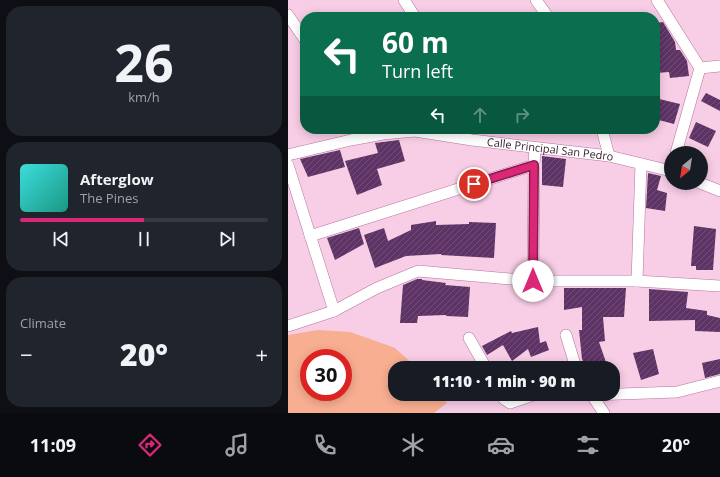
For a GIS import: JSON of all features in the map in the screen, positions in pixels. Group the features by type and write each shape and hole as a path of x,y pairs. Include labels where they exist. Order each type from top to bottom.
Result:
{"street":[{"path":"404,0 412,12"},
{"path":"536,0 544,12"},
{"path":"657,0 700,68 678,146"},
{"path":"288,15 300,33"},
{"path":"700,68 720,66"},
{"name":"Calle Principal San Pedro","path":"288,155 351,140 364,134"},
{"name":"Calle Principal San Pedro","path":"434,134 535,148 609,156 664,169"},
{"path":"470,134 472,140"},
{"path":"603,134 609,156"},
{"path":"533,281 535,148"},
{"path":"637,281 640,164"},
{"path":"288,165 334,311"},
{"path":"310,236 534,165"},
{"path":"708,187 720,192"},
{"path":"288,326 334,311 377,288 418,271 533,281 637,281 720,286"},
{"path":"566,335 574,361"},
{"path":"469,338 482,361"},
{"path":"620,394 677,392 720,381"},
{"path":"506,401 510,403 516,401"},
{"path":"595,401 604,413"}],"shaded area":[{"path":"318,330 350,332 395,348 409,361 388,361 388,401 445,401 447,403 434,413 288,413 288,335"}],"building":[{"path":"660,22 663,22 675,42 676,50 680,50 687,61 689,76 670,78 669,72 660,73"},
{"path":"706,93 720,100 720,111 701,101"},
{"path":"660,99 680,104 674,124 660,120"},
{"path":"696,122 716,131 708,147 689,138"},
{"path":"399,140 405,161 377,169 382,185 357,195 345,161 378,153 375,143"},
{"path":"340,150 345,167 308,177 300,159"},
{"path":"542,156 566,159 563,187 542,185"},
{"path":"648,173 661,176 657,190 667,193 665,211 646,208"},
{"path":"436,221 436,225 469,224 469,222 496,223 494,258 441,254 406,256 375,268 364,235 384,228 388,241 411,230 411,225"},
{"path":"694,226 716,229 713,270 696,270 696,266 691,266"},
{"path":"359,228 364,244 335,260 327,238"},
{"path":"417,279 446,283 445,285 470,287 468,317 446,315 418,316 417,323 400,323 403,285"},
{"path":"564,288 626,288 624,317 603,317 605,341 599,342 606,361 583,361 579,330 582,330 582,307 564,310"},
{"path":"649,289 688,292 686,308 707,311 707,315 720,318 720,332 695,331 695,320 649,321"},
{"path":"538,327 540,343 546,341 549,350 531,357 528,349 512,361 503,345 487,355 482,346 511,331 512,333"},
{"path":"653,349 659,374 641,380 633,353"},
{"path":"720,359 720,374 705,378 702,363"}],"route":[{"path":"474,184 534,165 533,281"}]}
